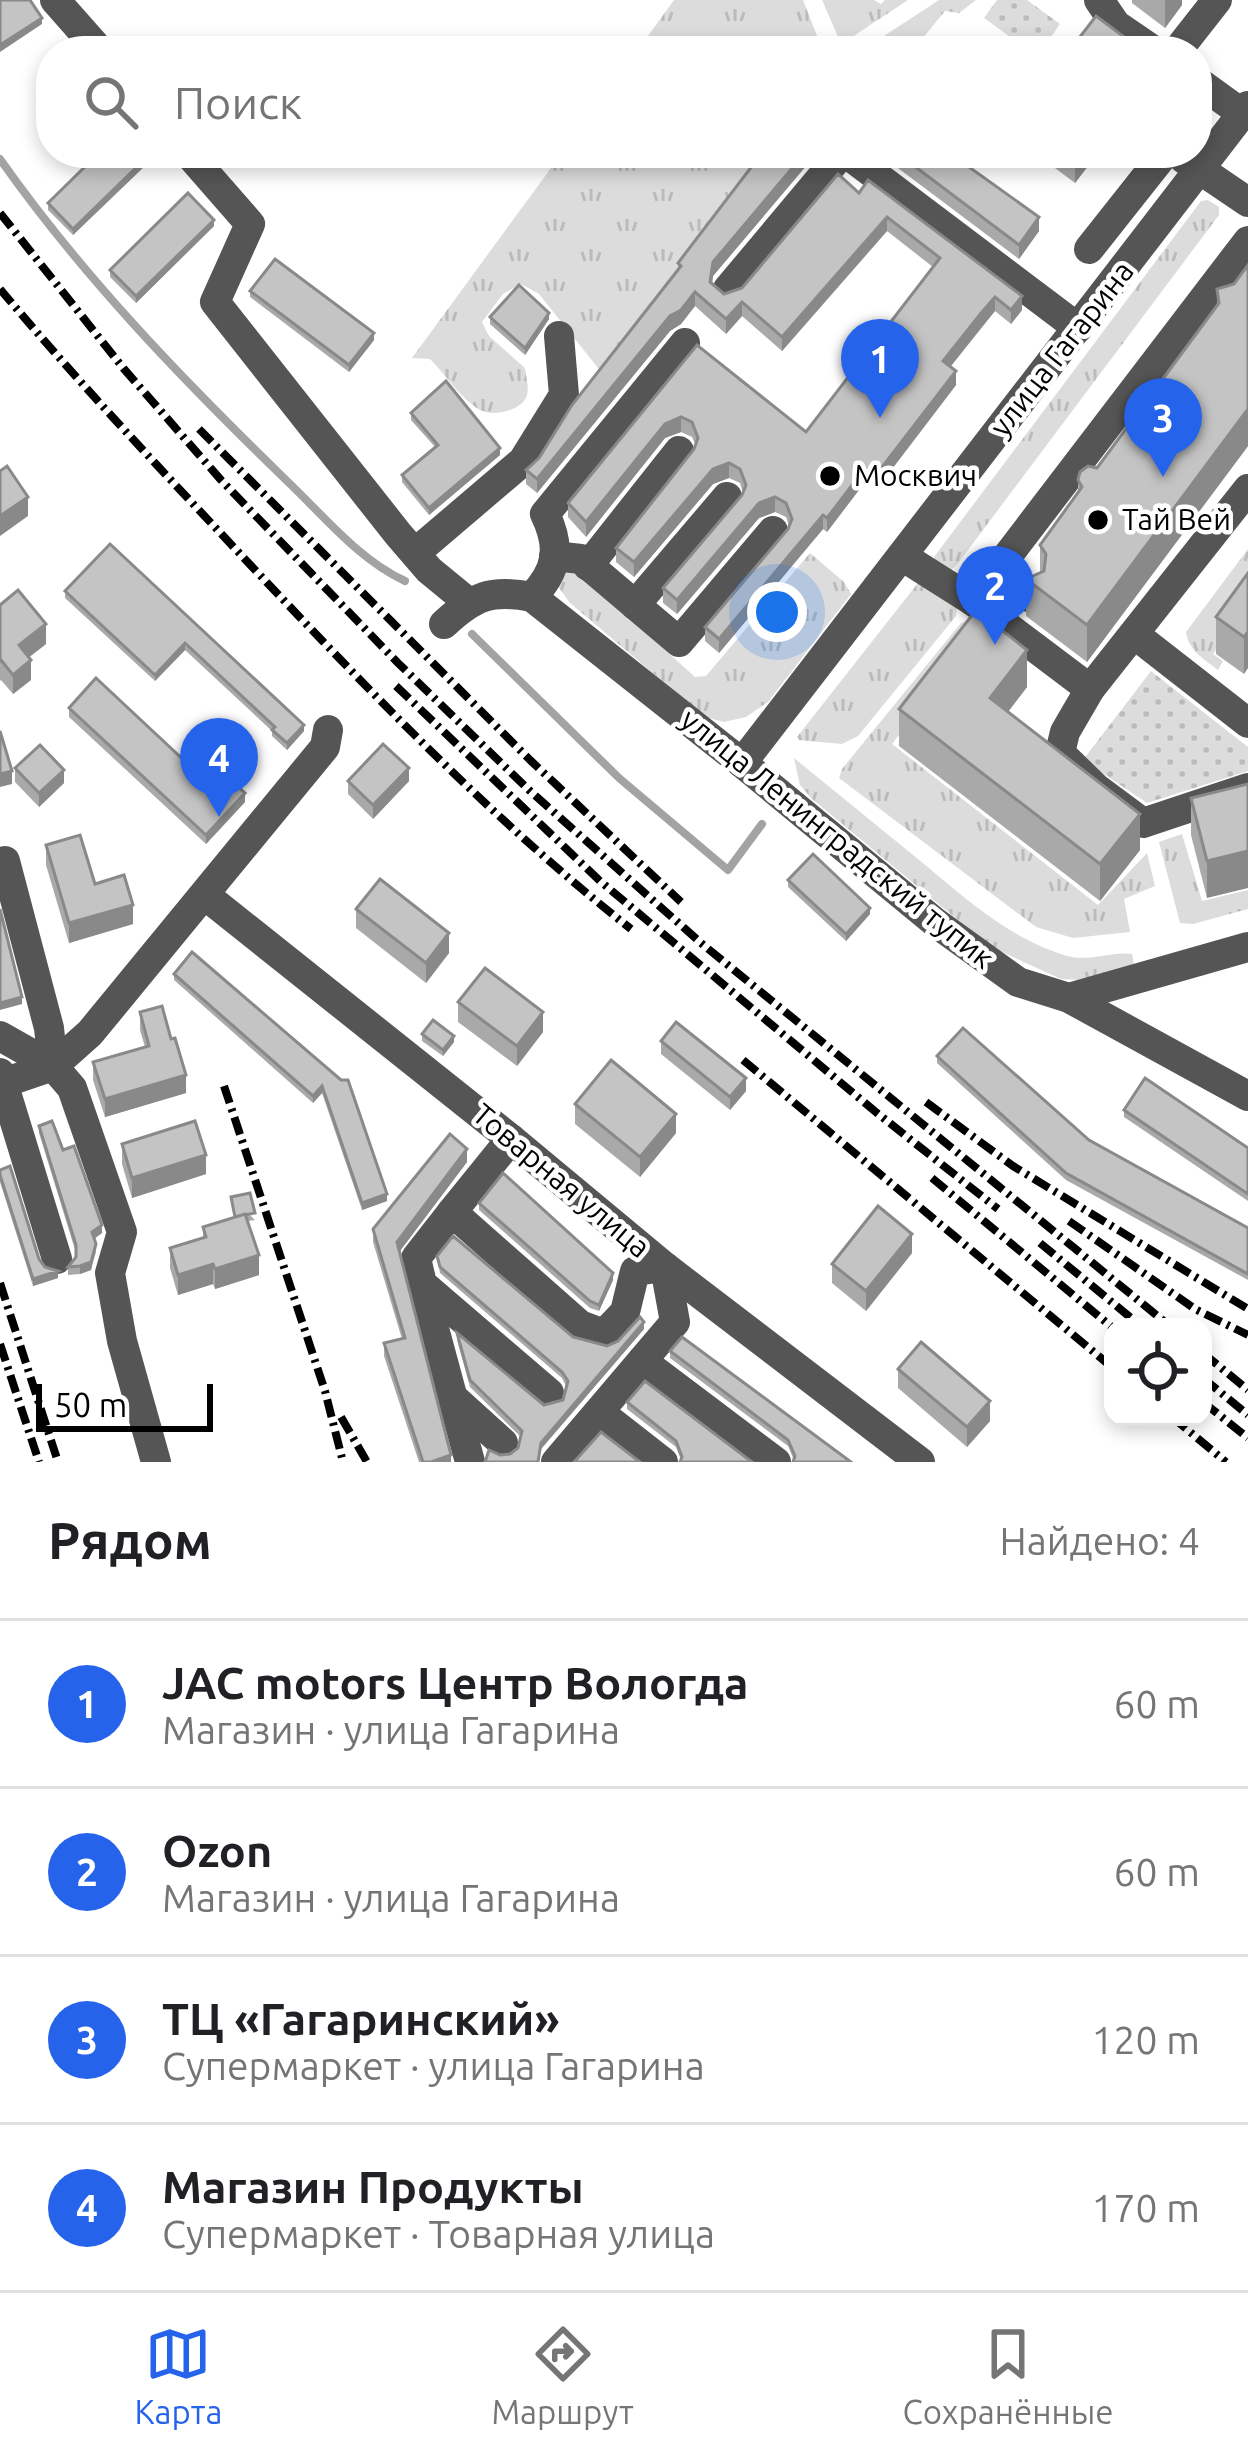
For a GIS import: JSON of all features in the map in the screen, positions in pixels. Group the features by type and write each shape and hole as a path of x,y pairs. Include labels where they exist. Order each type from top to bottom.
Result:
{"street":[{"path":"56,0 87,36"},
{"path":"1099,0 1116,25 1132,36"},
{"path":"1188,36 1216,0"},
{"path":"1212,90 1245,110"},
{"name":"улица Гагарина","path":"1212,141 1245,110"},
{"path":"201,168 250,224 215,302 415,554 468,602"},
{"path":"728,290 831,168"},
{"path":"864,168 1078,328"},
{"path":"1089,249 1153,168"},
{"name":"улица Гагарина","path":"742,763 1078,328 1185,168"},
{"path":"1198,168 1248,202"},
{"path":"973,601 1248,241"},
{"path":"415,554 523,461 564,395 559,336"},
{"path":"444,624 468,602 502,591 532,597 548,580 558,539 545,514 685,343"},
{"path":"589,566 679,451"},
{"path":"1248,489 1090,689 1065,732 1060,753 1143,823 1248,788"},
{"path":"635,605 727,497"},
{"path":"554,556 581,560 680,642 773,531"},
{"path":"902,556 973,601 1090,689"},
{"path":"994,572 1028,597"},
{"name":"улица Ленинградский тупик","path":"532,597 936,923 1018,982 1069,998 1248,1096"},
{"path":"1134,634 1248,723"},
{"path":"57,1259 1,1081 53,1066 89,1034 325,747 328,730"},
{"path":"5,861 49,1028 53,1066"},
{"name":"Товарная улица","path":"206,896 511,1138 664,1267 920,1462"},
{"path":"1069,998 1248,946"},
{"path":"0,1036 53,1066 73,1088 122,1232 110,1273 122,1341 156,1462"},
{"path":"470,1462 416,1258 511,1138"},
{"path":"452,1212 580,1325 604,1334 626,1312 635,1271 664,1267 675,1322 556,1462"},
{"path":"422,1284 549,1394"},
{"path":"642,1361 776,1462"},
{"path":"452,1396 503,1443"},
{"path":"598,1412 663,1462"}],"green space":[{"path":"674,0 803,0 817,36 648,36"},
{"path":"822,0 881,4 908,0 854,36 838,36"},
{"path":"939,0 976,0 959,13 945,11 924,36 884,36"},
{"path":"997,0 1027,0 1060,24 1052,36 1009,36 984,18"},
{"path":"551,168 757,168 602,373 539,294 521,284 503,294 482,322 489,336 525,368 528,387 523,403 498,413 480,410 430,359 412,358"},
{"path":"1201,201 1219,207 1219,215 956,566 951,570 934,563"},
{"path":"1248,549 1248,606 1213,654 1223,661 1218,670 1193,649 1186,632"},
{"path":"810,553 851,594 768,702 746,717 724,722 705,717 570,603 557,585 564,572 578,571 695,677 706,676"},
{"path":"918,583 957,607 956,616 858,736 842,744 799,740 797,737"},
{"path":"968,620 977,631 892,744 1098,905 1147,853 1155,886 1124,899 1130,932 1073,938 1036,927 839,778"},
{"path":"1151,671 1248,747 1248,771 1147,803 1083,760"},
{"path":"794,758 1006,928 1067,956 1132,954 1134,964 1085,980 1061,979 989,946 811,798 800,785"},
{"path":"1182,834 1202,901 1248,890 1248,909 1193,924 1180,923 1159,842"}],"building":[{"path":"0,0 30,0 42,18 0,45"},
{"path":"1096,16 1123,36 1081,36"},
{"path":"84,168 136,168 73,229 48,203"},
{"path":"751,168 792,168 713,262 710,282 724,294 742,288 838,174 859,193 868,180 1022,296 1011,310 995,297 943,361 956,371 876,475 865,468 719,639 705,627 788,529 792,519 786,503 775,497 759,503 677,600 663,588 742,495 746,485 740,469 729,463 713,469 634,562 616,548 694,449 698,438 692,422 681,417 665,424 586,522 568,503 697,345 806,432 940,258 887,217 782,337 742,302 726,319 695,292 670,316 537,479 526,470 681,266 678,263"},
{"path":"917,168 970,168 1039,217 1019,245"},
{"path":"188,193 214,220 136,296 110,270"},
{"path":"275,259 374,333 349,365 250,291"},
{"path":"1248,265 1248,409 1087,625 1026,579 1044,571 1046,554 1040,545 1082,487 1080,472 1088,466 1097,468 1219,303 1217,289 1234,284"},
{"path":"519,285 549,313 525,348 490,317"},
{"path":"446,381 500,448 429,508 402,475 438,445 411,413"},
{"path":"7,466 28,497 0,516 0,471"},
{"path":"110,544 304,725 287,743 185,643 155,675 65,591"},
{"path":"1248,573 1248,632 1244,637 1216,617"},
{"path":"18,590 46,624 19,645 31,660 13,675 0,661 0,605"},
{"path":"976,610 1027,650 990,698 1140,814 1100,864 899,709"},
{"path":"96,678 189,765 193,761 199,767 207,758 245,793 206,835 69,708"},
{"path":"0,731 12,771 0,774"},
{"path":"383,744 409,768 373,805 348,781"},
{"path":"40,745 64,770 39,793 15,768"},
{"path":"1248,784 1248,851 1207,861 1191,798"},
{"path":"80,835 95,884 124,875 133,905 69,923 46,845"},
{"path":"813,854 870,908 846,934 788,880"},
{"path":"380,879 449,933 426,963 356,909"},
{"path":"0,909 22,997 0,1003"},
{"path":"192,952 341,1080 348,1080 387,1194 362,1203 322,1086 313,1096 174,974"},
{"path":"485,968 543,1012 517,1046 458,1002"},
{"path":"162,1006 186,1075 105,1099 93,1062 149,1046 140,1012"},
{"path":"433,1020 454,1036 443,1050 422,1034"},
{"path":"676,1022 746,1078 730,1097 661,1041"},
{"path":"963,1028 1089,1140 1248,1228 1248,1274 1066,1173 937,1056"},
{"path":"611,1060 676,1114 640,1157 575,1104"},
{"path":"1145,1078 1248,1148 1248,1194 1124,1110"},
{"path":"52,1121 63,1150 74,1146 102,1225 92,1232 96,1244 91,1262 80,1266 68,1267 76,1257 76,1245 39,1126"},
{"path":"195,1121 206,1155 132,1178 122,1144"},
{"path":"450,1134 467,1149 397,1242 451,1455 423,1462 384,1343 405,1338 373,1229"},
{"path":"10,1166 39,1259 58,1271 33,1279 0,1175 0,1170"},
{"path":"503,1173 613,1273 599,1305 479,1203"},
{"path":"250,1193 255,1213 235,1217 231,1197"},
{"path":"878,1206 912,1234 866,1291 832,1264"},
{"path":"245,1214 259,1255 178,1275 170,1248 206,1237 203,1227"},
{"path":"453,1236 573,1337 607,1346 640,1317 644,1322 541,1443 538,1462 485,1462 489,1450 500,1455 518,1448 522,1431 470,1380 457,1333 544,1405 563,1400 568,1381 440,1267 437,1256"},
{"path":"682,1337 851,1462 793,1462 788,1440 670,1351"},
{"path":"921,1342 990,1401 967,1427 898,1369"},
{"path":"645,1381 752,1462 680,1462 676,1441 627,1402"},
{"path":"601,1432 640,1462 574,1462"}],"waterway":[{"path":"0,159 100,287 173,366 343,536 405,581"},
{"path":"472,634 619,778 728,870 762,824"}],"railway":[{"path":"0,213 124,369 221,480 529,790 701,943 1160,1318"},
{"path":"0,289 159,467 391,712 532,846 631,929"},
{"path":"199,429 530,760 681,902"},
{"path":"396,686 600,881 998,1209"},
{"path":"743,1060 1104,1361"},
{"path":"224,1086 325,1391 343,1462"},
{"path":"926,1102 1013,1166 1248,1309"},
{"path":"932,1178 1104,1321"},
{"path":"1069,1221 1195,1309 1248,1335"},
{"path":"1040,1243 1131,1318"},
{"path":"0,1283 58,1462"},
{"path":"0,1344 39,1462"},
{"path":"1212,1360 1248,1390"},
{"path":"1212,1385 1248,1415"},
{"path":"1212,1409 1248,1438"},
{"path":"341,1417 367,1462"},
{"path":"1183,1426 1226,1462"}],"place":[{"name":"JAC motors Центр Вологда","path":"880,418"},
{"name":"Москвич","path":"830,476"},
{"name":"ТЦ «Гагаринский»","path":"1163,477"},
{"name":"Тай Вей","path":"1098,520"},
{"name":"Ozon","path":"995,645"},
{"name":"Магазин Продукты","path":"219,817"}]}
